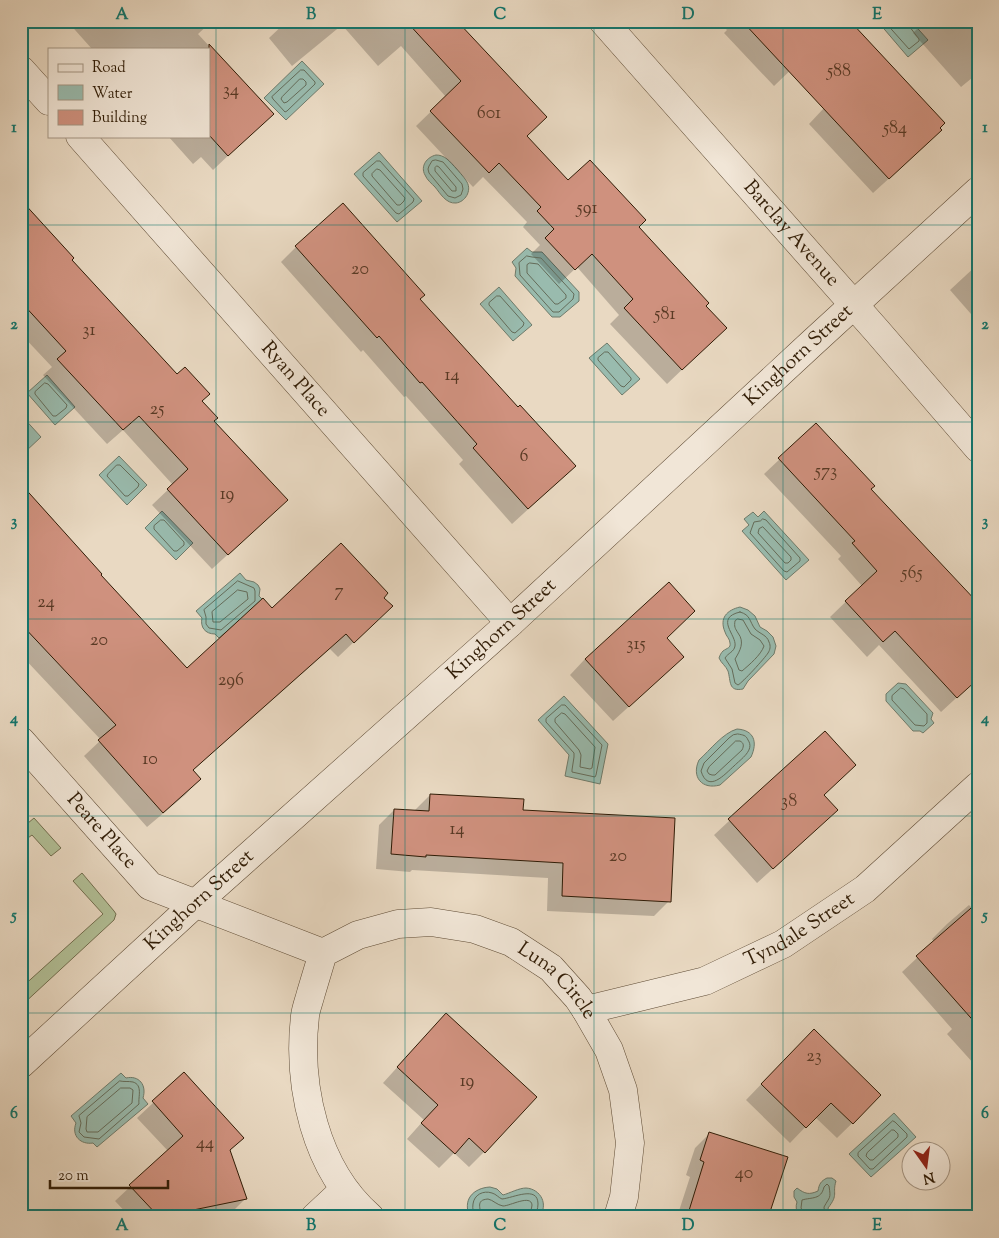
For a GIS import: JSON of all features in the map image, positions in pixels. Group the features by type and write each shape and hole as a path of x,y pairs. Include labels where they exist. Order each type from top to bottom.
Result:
{"street":[{"name":"Barclay Avenue","path":"603,21 978,448"},
{"path":"21,70 48,100"},
{"name":"Ryan Place","path":"82,138 510,623"},
{"name":"Kinghorn Street","path":"21,1064 196,903 510,623 978,191"},
{"name":"Peare Place","path":"21,741 150,886 196,903"},
{"name":"Tyndale Street","path":"586,1010 705,981 783,944 865,889 978,786"},
{"path":"196,903 323,953 306,1013 303,1055 309,1108 322,1149 344,1190 370,1217"},
{"name":"Luna Circle","path":"323,953 358,934 398,924 431,922 475,929 511,942 551,968 578,998 586,1010 609,1050 623,1090 630,1143 624,1196 618,1217"},
{"path":"315,1217 344,1190"}],"shaded area":[{"path":"34,818 61,848 51,856 32,835 21,843 21,829"},
{"path":"82,873 114,911 116,914 114,920 21,1006 21,988 103,914 73,881"}],"water":[{"path":"881,21 911,21 928,40 908,57 879,23"},
{"path":"302,61 324,84 286,120 264,98"},
{"path":"379,152 422,201 397,222 354,174"},
{"path":"436,155 447,159 467,182 469,189 467,196 462,201 452,203 446,200 426,177 424,165 427,160"},
{"path":"527,248 532,252 542,252 579,292 579,301 560,317 552,317 515,276 516,268 512,262"},
{"path":"499,287 532,325 513,341 480,304"},
{"path":"607,343 640,379 622,395 589,358"},
{"path":"47,375 75,407 55,425 27,393"},
{"path":"21,415 41,437 25,452 21,449"},
{"path":"119,456 147,485 127,505 99,475"},
{"path":"162,511 193,543 176,560 145,528"},
{"path":"764,511 809,560 786,580 742,531 749,525 744,519 753,512 758,517"},
{"path":"240,573 246,580 258,585 260,589 259,596 263,600 219,638 204,629 202,618 196,611"},
{"path":"740,607 748,610 755,616 760,627 773,637 776,646 774,654 748,681 743,689 735,689 731,685 728,671 719,658 722,652 730,645 723,627 725,615 731,610"},
{"path":"898,683 906,684 933,713 931,719 934,723 923,733 913,731 886,701 886,694"},
{"path":"564,696 608,744 600,784 565,776 569,755 538,720"},
{"path":"737,729 751,734 753,738 754,746 751,757 720,785 708,786 703,784 697,777 696,772 699,760 722,738"},
{"path":"121,1073 126,1078 135,1078 141,1082 144,1089 143,1098 148,1104 97,1147 93,1143 81,1141 76,1136 76,1123 71,1116"},
{"path":"894,1113 916,1137 913,1140 902,1140 902,1149 871,1177 849,1154"},
{"path":"827,1178 832,1178 836,1181 834,1197 828,1208 830,1217 807,1217 798,1212 794,1191 797,1188 807,1193 818,1191 822,1182"},
{"path":"490,1187 497,1189 503,1195 526,1188 536,1191 542,1198 542,1212 539,1217 470,1217 467,1205 468,1200 474,1192"}],"building":[{"path":"406,21 457,21 547,117 527,136 568,180 590,160 646,220 639,227 709,303 706,306 727,328 682,370 624,308 633,299 592,254 575,270 545,238 554,229 537,211 541,207 499,163 489,173 430,111 461,81"},
{"path":"742,21 850,21 945,123 940,128 942,130 889,179"},
{"path":"209,44 274,114 228,156 210,136"},
{"path":"21,200 74,258 72,260 177,374 185,367 210,394 202,401 218,418 214,421 288,500 228,555 167,489 188,469 139,416 123,430 57,359 66,351 21,302"},
{"path":"343,203 425,295 420,299 518,407 520,405 576,466 528,509 473,448 477,444 379,336 377,338 295,246"},
{"path":"816,423 875,486 871,489 978,603 978,679 957,698 895,631 883,642 845,601 877,571 852,543 855,541 778,458"},
{"path":"21,484 101,575 187,668 263,598 272,608 341,543 388,593 384,598 393,606 354,643 346,634 193,770 201,779 163,813 98,740 116,725 21,624"},
{"path":"669,582 695,611 667,638 684,657 629,707 585,659"},
{"path":"825,731 856,765 824,795 838,810 773,869 728,819"},
{"path":"430,794 524,799 523,810 675,818 671,902 562,896 563,863 391,854 394,809 429,811"},
{"path":"978,902 978,1026 916,956"},
{"path":"446,1013 537,1097 485,1153 469,1138 455,1154 421,1123 438,1105 397,1067"},
{"path":"814,1029 881,1095 853,1124 831,1103 806,1128 761,1084"},
{"path":"184,1072 244,1138 230,1150 247,1199 159,1217 129,1185 183,1136 152,1101"},
{"path":"709,1132 788,1157 770,1212 764,1211 762,1217 687,1217 704,1162 700,1160"}]}
